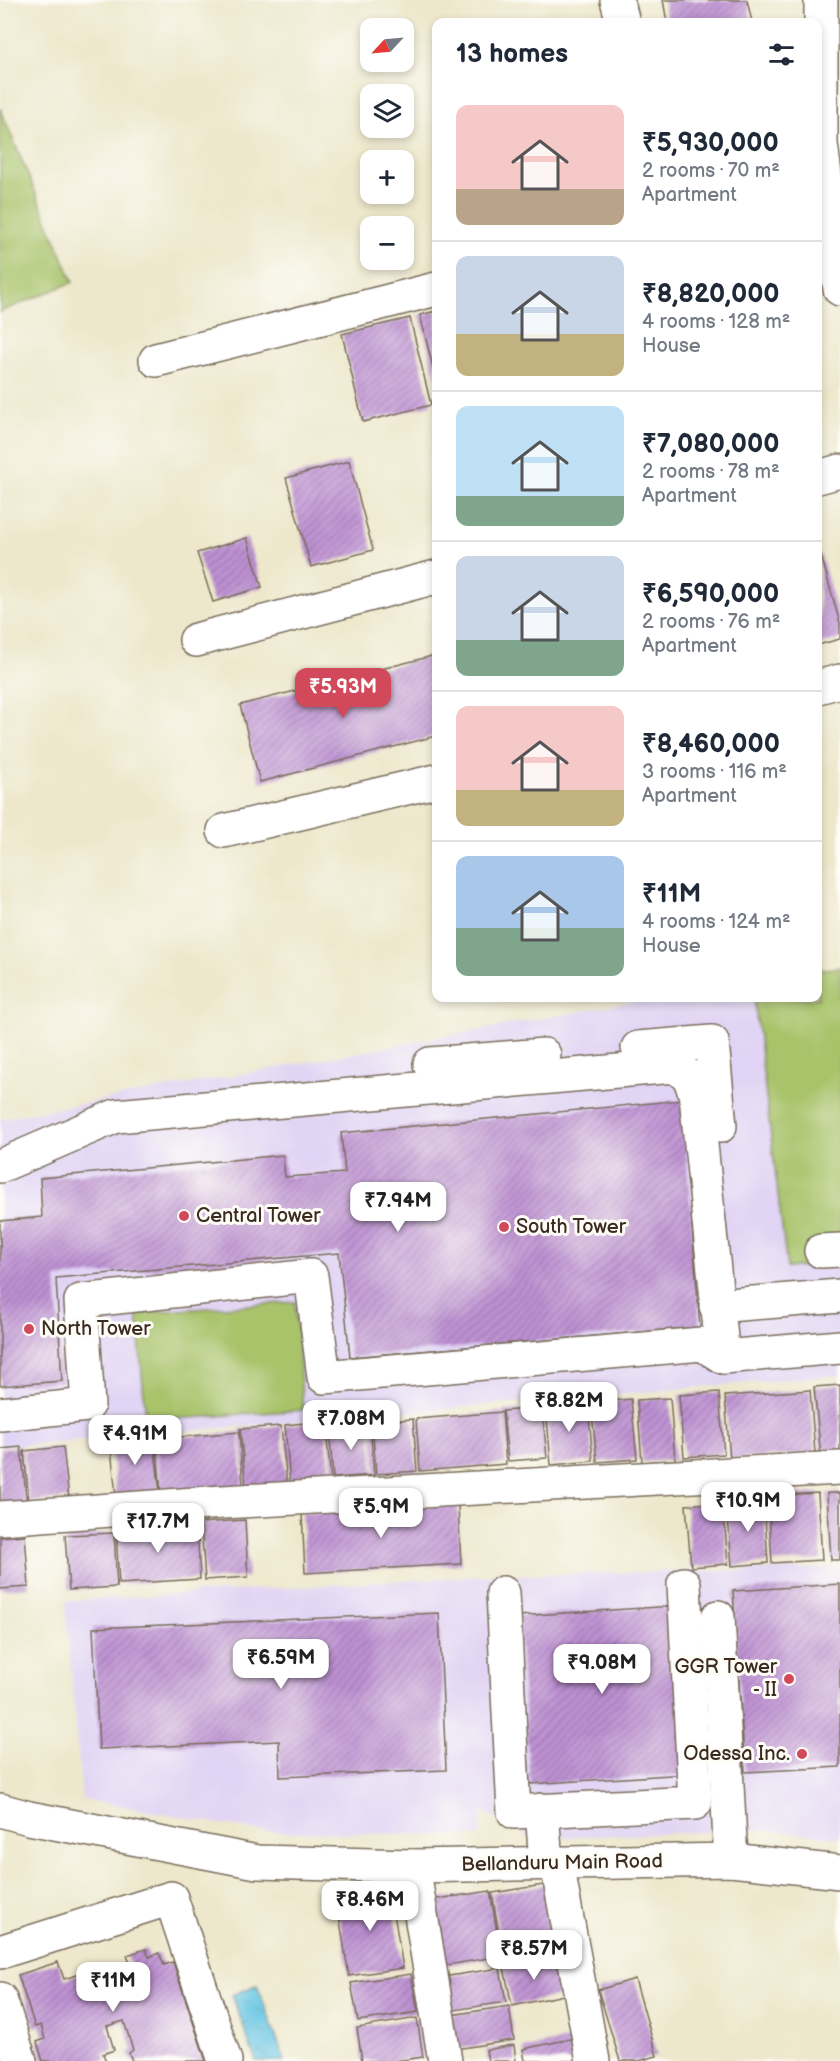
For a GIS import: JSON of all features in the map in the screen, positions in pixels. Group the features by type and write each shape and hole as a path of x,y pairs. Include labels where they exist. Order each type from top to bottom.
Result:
{"street":[{"path":"617,0 621,18"},
{"path":"821,0 821,18"},
{"path":"822,50 838,43 839,0"},
{"path":"822,152 840,289"},
{"path":"156,360 432,290"},
{"path":"822,476 840,471"},
{"path":"196,640 432,578"},
{"path":"822,686 840,681"},
{"path":"224,831 432,782"},
{"path":"430,1064 712,1042 727,1305"},
{"path":"0,1166 116,1116 674,1066 689,1076 696,1096 734,1355"},
{"path":"0,1414 88,1405 81,1301 311,1276 324,1377 702,1344 734,1355 840,1347"},
{"path":"727,1305 840,1296"},
{"path":"783,1333 840,1328"},
{"path":"0,1518 223,1502 840,1468"},
{"path":"503,1593 514,1812 695,1803 684,1584"},
{"path":"718,1617 731,1860"},
{"name":"Bellanduru Main Road","path":"0,1810 29,1818 257,1862 413,1866 731,1860 840,1872"},
{"path":"542,1810 551,1864 593,2061"},
{"path":"413,1866 445,2061"},
{"path":"0,1952 171,1898 225,2061"},
{"path":"0,1999 20,2061"}],"shaded area":[{"path":"630,1002 754,1002 787,1268 840,1263 840,1375 0,1447 0,1119"},
{"path":"840,1568 840,1837 763,1830 532,1838 482,1811 480,1836 260,1831 82,1799 65,1601 480,1576"}],"green space":[{"path":"0,108 73,282 0,312"},
{"path":"840,967 840,1263 787,1268 754,1002 822,1002 822,969"},
{"path":"295,1302 303,1410 146,1421 137,1313"}],"water":[{"path":"257,1985 285,2061 256,2061 232,1995"}],"building":[{"path":"663,0 747,0 751,18 666,18"},
{"path":"432,312 432,364 420,315"},
{"path":"410,318 431,405 363,422 342,334"},
{"path":"349,461 373,550 311,567 286,478"},
{"path":"247,538 262,587 213,602 197,553"},
{"path":"822,559 840,623 840,639 822,644"},
{"path":"432,656 432,737 260,782 240,705"},
{"name":"South Tower","path":"682,1100 700,1327 350,1357 339,1253 56,1278 62,1381 0,1386 0,1221 42,1217 40,1178 283,1155 285,1177 345,1173 341,1133"},
{"path":"840,1385 840,1455 821,1457 814,1387"},
{"path":"810,1390 815,1453 730,1460 725,1396"},
{"path":"719,1392 724,1454 684,1457 679,1395"},
{"path":"670,1398 675,1460 642,1462 637,1400"},
{"path":"631,1399 637,1459 597,1462 591,1403"},
{"path":"588,1402 593,1461 551,1465 546,1405"},
{"path":"542,1408 547,1458 508,1461 503,1411"},
{"path":"502,1412 506,1464 420,1471 416,1419"},
{"path":"413,1419 417,1471 376,1474 372,1422"},
{"path":"325,1421 331,1480 290,1484 285,1425"},
{"path":"370,1424 374,1475 333,1478 329,1426"},
{"path":"281,1426 287,1484 246,1487 240,1429"},
{"path":"239,1432 243,1486 161,1494 156,1439"},
{"path":"153,1435 160,1492 116,1496 110,1439"},
{"path":"21,1447 27,1504 0,1507 0,1449"},
{"path":"63,1447 69,1499 29,1502 24,1451"},
{"path":"818,1493 822,1560 772,1563 768,1496"},
{"path":"827,1493 840,1493 840,1560 831,1560"},
{"path":"764,1501 768,1563 732,1566 727,1504"},
{"path":"723,1502 728,1564 691,1567 686,1505"},
{"path":"458,1505 461,1564 305,1573 302,1513"},
{"path":"245,1520 248,1577 205,1580 201,1523"},
{"path":"197,1524 200,1579 119,1584 116,1528"},
{"path":"114,1533 117,1587 69,1590 65,1535"},
{"path":"25,1535 29,1587 0,1589 0,1537"},
{"name":"GGR Tower - II","path":"840,1584 840,1767 745,1772 733,1591"},
{"path":"674,1606 686,1774 530,1784 518,1616"},
{"path":"439,1613 446,1770 280,1777 279,1741 99,1749 93,1628"},
{"path":"550,1884 561,1948 503,1958 492,1893"},
{"path":"390,1889 403,1968 349,1976 336,1897"},
{"path":"490,1891 501,1956 442,1966 431,1900"},
{"path":"146,1949 149,1957 159,1953 164,1965 173,1962 206,2061 132,2061 129,2053 133,2050 124,2021 107,2026 114,2050 103,2054 106,2061 43,2061 37,2042 45,2039 41,2025 35,2027 18,1975 58,1962 64,1979 80,1974 83,1983 128,1969 130,1976 134,1975 127,1955"},
{"path":"556,1956 564,1995 512,2006 504,1968"},
{"path":"500,1968 506,2002 448,2011 443,1977"},
{"path":"411,1974 418,2012 358,2021 351,1983"},
{"path":"635,1979 657,2056 639,2061 620,2061 598,1990"},
{"path":"509,2006 514,2040 456,2049 451,2015"},
{"path":"417,2018 423,2057 395,2061 362,2061 357,2028"},
{"path":"575,2038 580,2061 525,2061 523,2049"},
{"path":"514,2045 516,2061 488,2061 486,2050"}],"place":[{"name":"Central Tower","path":"184,1216"},
{"name":"South Tower","path":"504,1227"},
{"name":"North Tower","path":"29,1329"},
{"name":"GGR Tower - II","path":"789,1679"},
{"name":"Odessa Inc.","path":"802,1754"}]}
